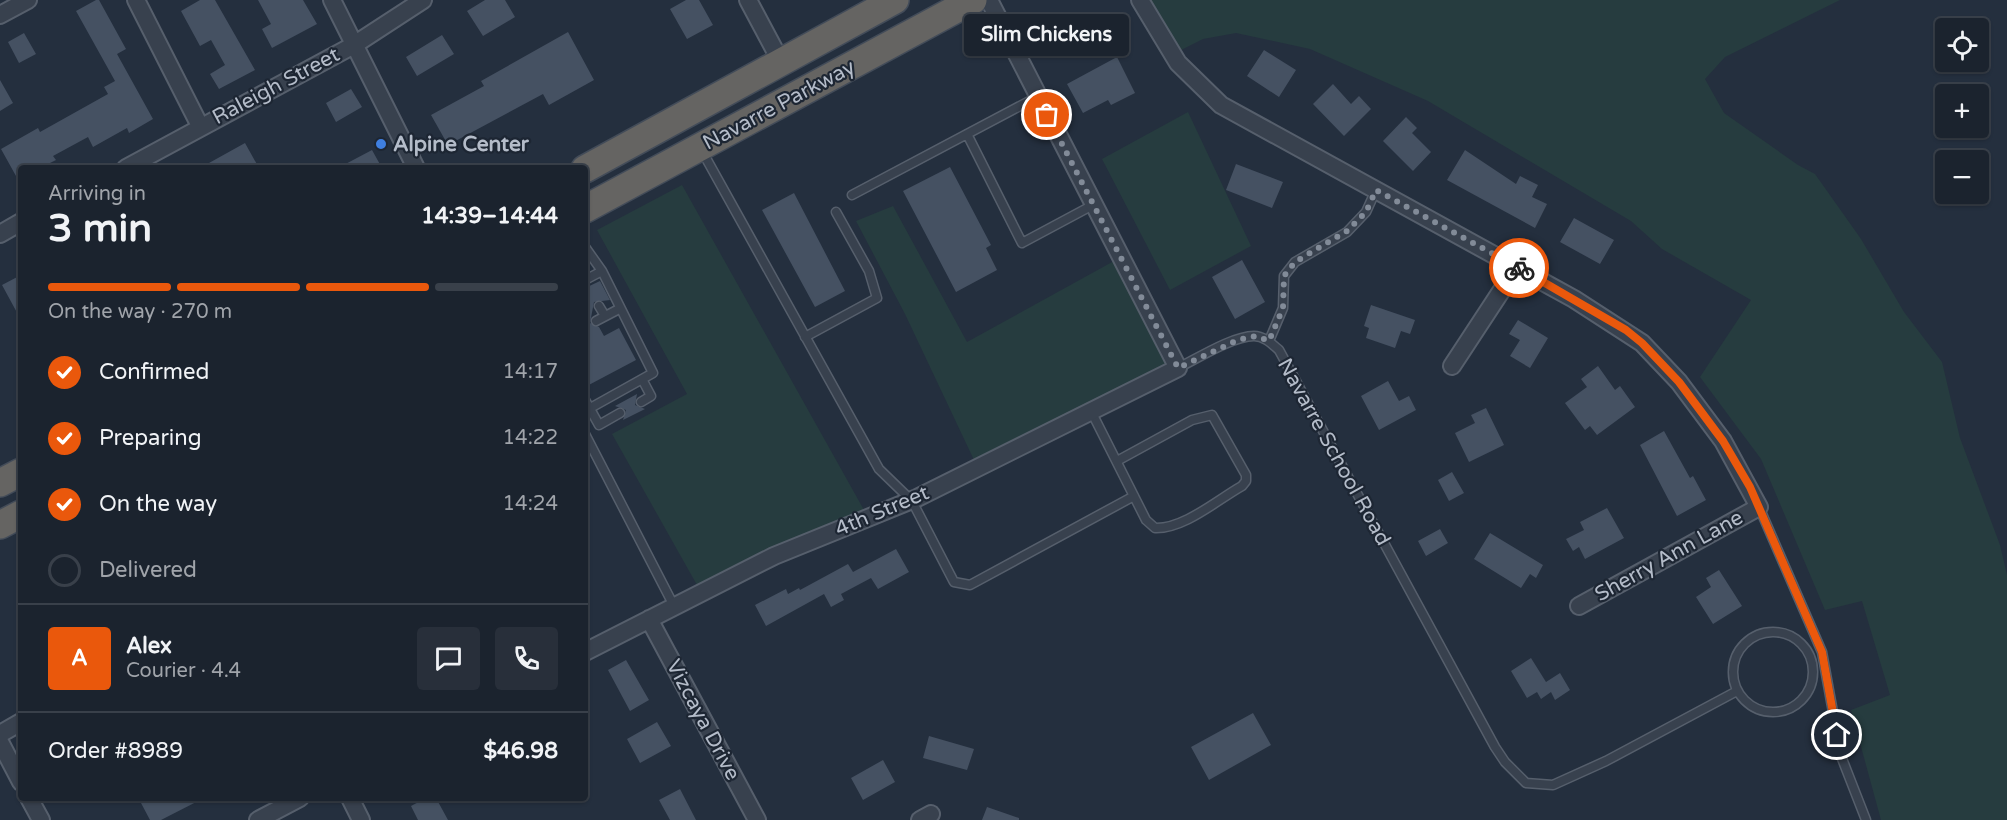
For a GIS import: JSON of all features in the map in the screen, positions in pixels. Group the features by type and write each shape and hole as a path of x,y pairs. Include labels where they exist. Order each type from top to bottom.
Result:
{"highway":[{"name":"Navarre Parkway","path":"588,167 895,0"},
{"name":"Navarre Parkway","path":"588,207 973,0"},
{"path":"588,180 663,139 680,117"},
{"path":"0,483 18,474"},
{"path":"0,525 18,516"}],"street":[{"path":"0,15 28,0"},
{"path":"136,0 200,126"},
{"path":"332,0 414,165"},
{"name":"Raleigh Street","path":"131,165 354,45 423,0"},
{"path":"748,0 781,62"},
{"path":"988,0 1178,368"},
{"path":"1140,0 1178,63 1221,105 1517,267 1626,330 1659,359 1723,441 1759,507"},
{"path":"0,234 18,224"},
{"path":"1452,366 1517,267"},
{"name":"4th Street","path":"588,650 774,556 912,501 1178,368"},
{"name":"Sherry Ann Lane","path":"1580,606 1759,507"},
{"name":"Vizcaya Drive","path":"649,619 757,820"},
{"path":"0,734 18,724"},
{"path":"0,742 18,776"},
{"path":"30,801 40,820"},
{"path":"258,820 294,801"},
{"path":"352,801 361,820"}],"lane":[{"path":"852,195 1037,97"},
{"path":"967,134 1022,243 1093,205"},
{"path":"700,147 879,469 912,501 954,582 970,585 1134,496"},
{"path":"1269,341 1283,308 1284,276 1295,262 1347,231 1366,212 1376,190"},
{"path":"805,337 877,298 869,271 836,212"},
{"path":"588,251 614,291 619,309 653,373 588,405"},
{"path":"588,281 602,271"},
{"path":"599,306 605,316"},
{"path":"596,321 619,309"},
{"name":"Navarre School Road","path":"1178,368 1238,340 1256,336 1269,341 1279,350 1505,762 1526,783 1553,785 1606,761 1737,691"},
{"path":"641,402 651,396 642,379"},
{"path":"588,409 599,425 620,413"},
{"path":"1091,410 1146,520 1155,528 1164,528 1185,519 1242,486 1246,481 1246,475 1212,415 1192,420 1117,461"},
{"path":"588,441 675,606"},
{"path":"1759,507 1822,652 1841,756 1866,820"},
{"path":"1775,633 1793,637 1810,656 1812,682 1807,695 1791,708 1771,713 1757,710 1737,691 1733,679 1734,666 1742,649 1756,636 1775,633"},
{"path":"1810,656 1822,652"}],"green space":[{"path":"1149,0 1840,0 1725,57 1705,79 1724,113 1798,165 1815,174 1861,239 1904,312 1942,362 1960,438 2000,545 2007,575 2007,820 1881,820 1851,710 1890,695 1862,601 1825,610 1761,459 1700,377 1751,300 1662,249 1631,221 1428,101 1310,49 1236,33 1203,39 1179,51"},
{"path":"1188,112 1251,246 1170,290 1102,159"},
{"path":"682,185 864,510 771,548 697,585 612,434 687,394 597,230"},
{"path":"893,206 967,342 1114,261 1167,363 974,460 905,314 856,221"}],"building":[{"path":"99,0 126,49 117,54 153,119 129,133 127,128 93,147 88,137 53,156 56,160 46,165 18,165 18,180 1,149 38,128 40,132 108,94 104,87 115,81 76,11"},
{"path":"200,0 215,0 255,70 219,89 210,74 225,65 211,40 200,46 181,11"},
{"path":"258,0 303,0 317,24 272,48 262,29 271,24"},
{"path":"485,0 505,0 515,17 483,36 467,11"},
{"path":"686,0 699,0 713,25 687,39 670,9"},
{"path":"568,32 594,80 549,105 543,94 448,145 431,115 484,86 481,81"},
{"path":"24,33 36,54 19,63 8,42"},
{"path":"442,35 454,54 417,76 406,57"},
{"path":"1264,50 1296,70 1279,97 1247,76"},
{"path":"1117,57 1135,93 1111,105 1108,100 1083,113 1067,84"},
{"path":"0,80 13,103 0,111"},
{"path":"1333,84 1351,104 1359,96 1371,109 1344,136 1313,104"},
{"path":"351,89 362,107 336,122 326,103"},
{"path":"1406,117 1417,128 1412,133 1431,152 1413,171 1383,141"},
{"path":"245,143 257,165 205,165"},
{"path":"372,150 380,165 344,165"},
{"path":"1465,150 1516,184 1520,176 1538,185 1532,197 1547,204 1535,228 1447,180"},
{"path":"1236,164 1283,182 1272,208 1226,190"},
{"path":"950,167 991,245 986,248 997,270 956,292 903,191"},
{"path":"794,193 845,291 815,307 762,210"},
{"path":"1574,218 1614,240 1600,264 1560,242"},
{"path":"1242,260 1265,302 1235,319 1212,277"},
{"path":"18,277 18,314 2,285"},
{"path":"600,281 610,300 594,302 590,323 599,327 604,336 619,328 636,360 588,385 588,287"},
{"path":"1371,305 1415,320 1410,334 1401,331 1395,348 1366,338 1369,328 1364,326"},
{"path":"1518,320 1548,338 1530,368 1510,356 1520,340 1509,334"},
{"path":"1598,366 1615,390 1620,386 1635,407 1597,435 1590,426 1585,430 1565,403 1587,387 1581,379"},
{"path":"1388,381 1399,401 1409,396 1416,410 1379,430 1361,396"},
{"path":"637,394 635,405 645,409 623,420 626,410 615,406"},
{"path":"1486,408 1504,445 1469,462 1455,433 1475,423 1471,415"},
{"path":"1664,431 1690,478 1693,476 1706,500 1677,516 1640,445"},
{"path":"1452,472 1464,493 1449,501 1438,480"},
{"path":"1607,508 1624,538 1585,559 1579,547 1573,551 1566,539 1584,530 1580,522"},
{"path":"1440,529 1448,543 1426,556 1418,541"},
{"path":"1490,533 1543,565 1536,578 1530,574 1521,588 1474,559"},
{"path":"896,549 909,572 878,589 871,578 841,594 844,600 831,607 824,594 766,626 755,605 786,589 788,594 799,588 800,590 848,564 853,572"},
{"path":"1719,570 1742,606 1713,624 1696,597 1711,587 1706,578"},
{"path":"1531,658 1546,682 1560,673 1570,690 1555,700 1551,692 1541,699 1537,692 1527,698 1511,671"},
{"path":"626,660 649,700 630,711 608,670"},
{"path":"1253,713 1271,745 1209,780 1191,747"},
{"path":"657,722 671,746 640,763 627,739"},
{"path":"929,736 974,749 967,770 923,758"},
{"path":"883,760 895,782 863,800 851,778"},
{"path":"680,789 696,820 670,820 659,800"},
{"path":"145,801 198,801 161,820 150,820 141,803"},
{"path":"420,801 438,801 448,820 418,820 411,806"},
{"path":"987,807 1019,818 1019,820 982,820"}],"way so far":[{"path":"1047,115 1178,368 1238,340 1256,336 1269,341 1283,308 1284,276 1295,262 1347,231 1366,212 1376,190 1519,268"}],"place":[{"name":"Slim Chickens","path":"1047,115"},
{"name":"Alpine Center","path":"381,144"}],"route":[{"path":"1519,268 1626,330 1642,343 1679,382 1723,441 1750,487 1822,652 1837,735"}]}
